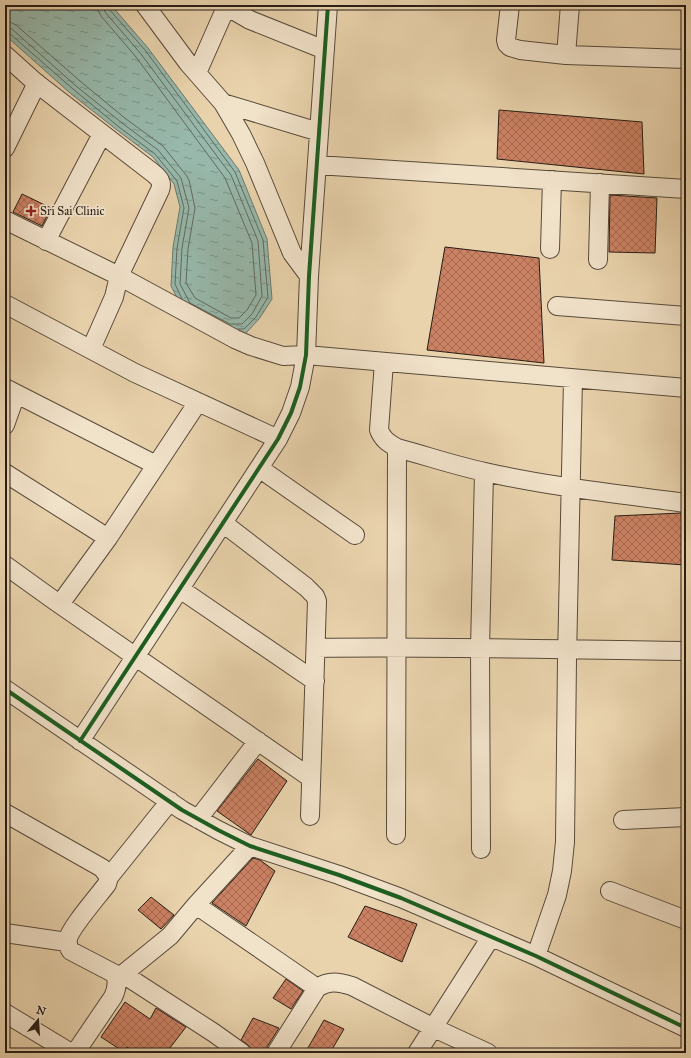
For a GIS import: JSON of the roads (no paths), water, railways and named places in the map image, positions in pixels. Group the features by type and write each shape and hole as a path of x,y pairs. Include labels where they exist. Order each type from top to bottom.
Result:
{"street":[{"path":"145,5 197,73 223,103 241,134 255,163 292,254 309,276"},
{"path":"80,741 278,439 291,413 300,387 306,355 309,276 328,5"},
{"path":"510,5 506,40 510,47 520,50 566,55 686,59"},
{"path":"566,55 570,5"},
{"path":"197,73 226,6 250,20 325,50"},
{"path":"5,55 37,83 161,180 161,186 119,276 114,297 91,349"},
{"path":"5,148 37,83"},
{"path":"223,103 319,132"},
{"path":"46,241 102,134"},
{"path":"317,164 686,189"},
{"path":"550,249 552,180"},
{"path":"598,260 600,183"},
{"path":"5,220 119,276 166,303 251,346 283,356 306,355 686,388"},
{"path":"5,304 136,373 278,439"},
{"path":"557,306 686,316"},
{"path":"384,362 379,430 382,437 397,448 484,472 570,488 686,503"},
{"path":"536,956 558,896 564,849 573,379"},
{"path":"5,425 10,391 156,465"},
{"path":"60,604 108,538 198,402"},
{"path":"396,835 397,448"},
{"path":"259,468 355,535"},
{"path":"481,849 480,649 484,472"},
{"path":"5,473 108,538"},
{"path":"223,523 306,587 315,596 318,607 310,816"},
{"path":"5,565 311,778"},
{"path":"180,589 315,681"},
{"path":"316,648 397,647 686,651"},
{"path":"5,689 80,741 198,819 250,846 339,875 401,898 536,956 686,1028"},
{"path":"198,819 258,741"},
{"path":"170,801 109,877 107,884 71,932 67,942 68,947 71,951 120,976 214,1033 242,1053"},
{"path":"5,813 102,868 109,877"},
{"path":"623,820 686,817"},
{"path":"75,1053 113,997 120,976 170,936 250,846"},
{"path":"610,891 686,920"},
{"path":"196,905 317,988"},
{"path":"5,933 67,942"},
{"path":"416,1053 434,1028 491,937"},
{"path":"276,1053 317,988 330,982 340,982 352,986 479,1051"},
{"path":"5,1013 71,1053"}],"water":[{"path":"5,5 111,5 148,48 239,170 267,239 272,299 259,319 245,334 183,309 171,286 173,247 180,207 174,184 153,157 70,93 5,35"}],"place":[{"name":"Sri Sai Clinic","path":"31,211"}]}
